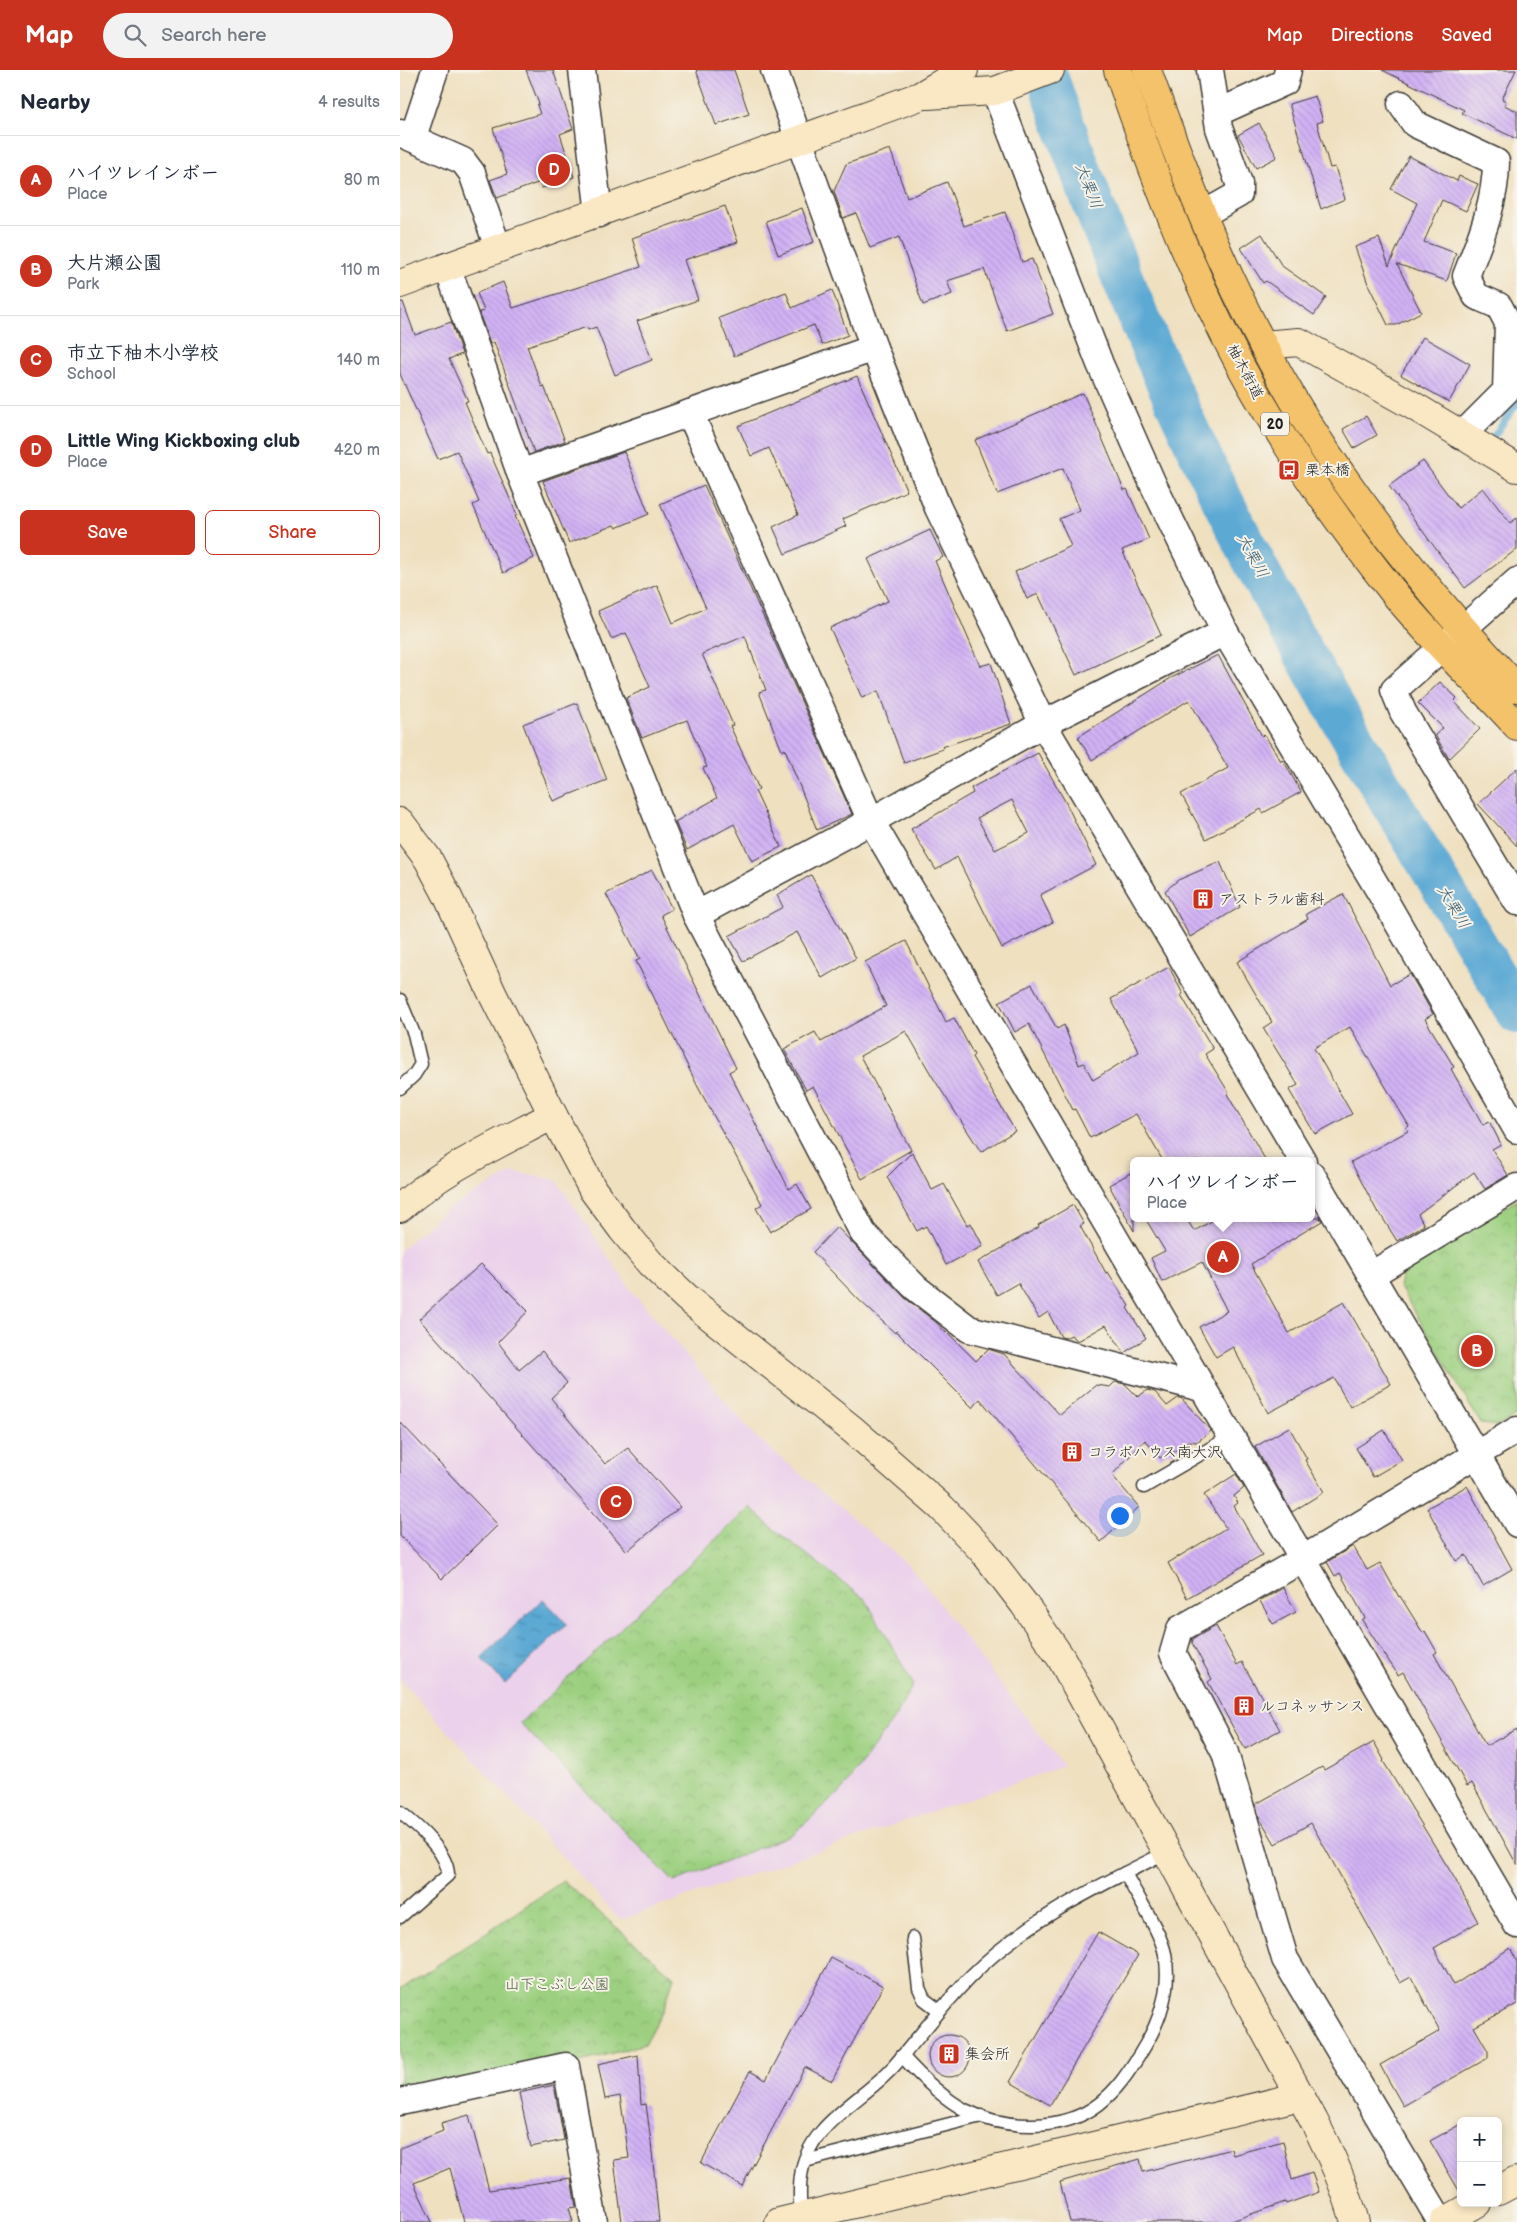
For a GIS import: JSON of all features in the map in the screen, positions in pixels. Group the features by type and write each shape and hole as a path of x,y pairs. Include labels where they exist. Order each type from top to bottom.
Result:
{"main road":[{"name":"柚木街道","path":"1118,70 1169,214 1207,298 1250,382 1320,492 1394,592 1517,688"},
{"name":"柚木街道","path":"1147,70 1202,216 1230,279 1263,345 1310,427 1348,485 1390,542 1452,638 1517,726"}],"street":[{"path":"435,70 407,135 463,161 472,173 498,248"},
{"path":"582,70 599,214"},
{"path":"774,70 874,348 938,508 1043,724 1301,1157"},
{"path":"400,284 599,214 920,96 964,70"},
{"path":"920,96 1006,86 1050,70"},
{"path":"1202,216 1240,194 1240,183 1219,128 1210,70"},
{"path":"1216,113 1285,82 1288,70"},
{"path":"1006,86 1100,364 1153,484 1226,632 1380,892 1517,1130"},
{"path":"1401,104 1415,124 1496,162 1496,180 1482,236 1466,276 1476,296 1499,306 1508,324 1506,391 1461,436"},
{"path":"447,266 520,473 696,915 863,1233 916,1288 969,1329 1201,1388"},
{"path":"1263,345 1299,342 1386,390 1517,468"},
{"path":"520,473 874,348"},
{"path":"690,413 871,821 1201,1388 1517,1925"},
{"path":"1517,581 1394,690 1403,712 1517,902"},
{"path":"696,915 871,821 1043,724 1226,632"},
{"path":"400,822 428,859 447,895 493,995 553,1116 593,1190 650,1263 687,1298 898,1468 942,1508 983,1551 1024,1604 1061,1658 1334,2158 1355,2222"},
{"path":"400,1208 434,1182 461,1165 553,1116"},
{"path":"1315,1180 1517,1524"},
{"path":"1372,1275 1517,1187"},
{"path":"1470,2207 1443,2222 1285,1959 1225,1753 1172,1653 1180,1629 1303,1559 1517,1430"},
{"path":"400,2102 566,2066 594,2222"},
{"path":"800,2219 1301,2096"},
{"path":"1502,2189 1517,2181"}],"lane":[{"path":"400,1000 414,1034 421,1064 414,1075 400,1088"},
{"path":"1144,1487 1230,1437"},
{"path":"400,1812 426,1836 448,1866 448,1875 400,1916"},
{"path":"800,2219 801,2175 805,2161 826,2124 875,2084 902,2056 971,1976 1032,1925 1057,1909 1167,1852"},
{"path":"902,2056 918,2074 946,2098 966,2110 981,2116 1009,2123 1035,2125 1073,2118 1098,2105 1109,2096 1123,2081 1155,2026 1166,1994 1168,1980 1165,1953 1157,1932 1125,1873"},
{"path":"913,1938 919,1988 924,1999 940,2011"},
{"path":"805,2161 981,2116"}],"shaded area":[{"path":"513,1172 556,1180 631,1290 754,1435 912,1568 1063,1766 620,1920 400,1679 400,1250 447,1209"}],"green space":[{"path":"1517,1200 1517,1415 1498,1426 1481,1424 1399,1286 1403,1269"},
{"path":"750,1507 771,1527 866,1600 913,1684 896,1716 843,1789 793,1834 674,1882 520,1723"},
{"name":"山下こぶし公園","path":"563,1881 674,1977 664,2009 645,2044 566,2066 400,2102 400,1990"}],"water":[{"path":"543,1599 567,1624 505,1684 481,1658"}],"building":[{"path":"526,70 553,70 573,129 560,134 574,177 542,188 540,182 497,198 490,180 507,174 493,128 540,114 537,105 539,104"},
{"path":"696,70 734,70 749,114 716,125"},
{"path":"1382,70 1516,70 1502,99 1506,101 1504,105 1517,111 1517,139 1462,113 1464,110"},
{"path":"1315,96 1323,121 1317,123 1330,168 1335,167 1345,199 1321,209 1289,104"},
{"path":"1259,123 1277,157 1256,168 1238,135"},
{"path":"890,149 907,198 947,182 964,226 1005,212 1022,262 1032,259 1053,314 1007,331 984,269 947,281 952,294 923,305 899,237 870,248 856,213 843,218 834,191 846,164"},
{"path":"1409,156 1457,181 1459,176 1478,184 1466,211 1442,200 1424,242 1456,253 1447,281 1397,264 1421,312 1396,325 1388,325 1368,284 1355,247 1379,238 1389,266 1417,203 1391,189"},
{"path":"725,206 738,242 684,260 698,300 637,321 652,360 615,375 596,327 588,330 587,327 527,346 565,441 534,452 494,342 490,344 479,312 484,311 477,293 503,282 513,308 641,267 632,238"},
{"path":"802,208 814,242 778,255 766,221"},
{"path":"1262,234 1282,266 1326,297 1314,315 1266,281 1263,283 1241,248"},
{"path":"832,290 848,335 822,345 814,325 734,356 719,318 786,292 792,308"},
{"path":"400,302 403,302 415,335 451,322 462,354 449,359 468,401 465,402 487,454 490,453 534,558 503,573 473,505 479,502 457,451 438,459 400,374"},
{"path":"1423,337 1470,364 1449,402 1401,375"},
{"path":"857,376 907,491 843,519 846,526 785,554 773,527 798,515 769,448 751,456 738,426"},
{"path":"1083,393 1124,490 1127,489 1149,539 1122,550 1161,635 1076,675 1038,594 1027,599 1015,572 1071,546 1059,519 1080,510 1063,468 997,494 975,440"},
{"path":"1366,416 1377,435 1354,448 1343,429"},
{"path":"624,452 649,514 616,528 614,525 569,543 543,481"},
{"path":"1423,461 1458,508 1483,488 1510,523 1517,518 1517,549 1465,588 1389,486"},
{"path":"704,485 852,814 817,830 785,749 782,751 759,692 766,690 745,636 702,654 733,725 730,726 759,789 755,791 781,847 752,861 734,824 687,850 675,822 717,798 703,768 707,767 687,720 642,738 626,698 650,687 626,633 611,639 598,611 657,585 673,623 706,608 660,504"},
{"path":"930,530 943,557 935,561 980,666 991,663 1011,724 942,747 943,749 904,763 878,691 862,698 830,628 888,601 868,559"},
{"path":"1218,655 1262,736 1264,734 1281,761 1283,760 1301,792 1263,813 1261,809 1206,839 1181,794 1228,768 1189,700 1092,760 1078,737 1171,678"},
{"path":"1440,682 1457,698 1454,701 1480,729 1449,759 1435,735 1443,728 1418,703"},
{"path":"577,703 607,780 553,801 523,724"},
{"path":"1038,753 1066,803 1096,865 1040,895 1053,922 1002,948 957,857 936,870 911,829 973,793 971,788","holes":["1012,800 1029,833 995,850 977,818"]},
{"path":"1517,768 1517,846 1478,804"},
{"name":"アストラル歯科","path":"1220,862 1240,907 1190,937 1165,891 1178,880"},
{"path":"652,870 672,909 661,915 736,1068 729,1072 789,1189 797,1184 811,1209 770,1232 756,1208 762,1204 698,1087 636,961 640,959 606,894"},
{"path":"811,875 856,958 822,978 797,932 743,961 729,936 783,907 777,895"},
{"path":"1343,894 1390,985 1410,974 1433,1014 1425,1019 1454,1067 1451,1069 1483,1125 1489,1121 1501,1144 1492,1149 1508,1175 1485,1189 1474,1172 1418,1214 1424,1225 1397,1241 1378,1213 1351,1162 1408,1131 1406,1128 1409,1126 1350,1027 1314,1048 1352,1114 1315,1134 1289,1090 1298,1085 1263,1028 1272,1022 1237,962 1308,919 1306,914"},
{"path":"906,941 946,1022 954,1018 974,1055 972,1057 1015,1131 981,1152 932,1076 906,1031 860,1056 911,1150 862,1179 813,1086 806,1090 784,1049 815,1032 821,1042 886,1006 865,962"},
{"path":"1169,967 1183,994 1181,995 1213,1049 1205,1054 1229,1093 1227,1094 1264,1157 1161,1157 1136,1114 1090,1138 1075,1109 1073,1110 1029,1024 1015,1032 999,1002 1032,984 1057,1029 1064,1025 1079,1065 1084,1063 1093,1080 1139,1052 1111,999"},
{"path":"912,1152 932,1190 944,1184 967,1225 971,1223 983,1246 946,1265 926,1226 917,1231 887,1177"},
{"path":"1130,1173 1130,1222 1134,1222 1134,1231 1109,1185"},
{"path":"1073,1205 1084,1224 1080,1226 1106,1273 1108,1272 1129,1306 1127,1308 1146,1338 1124,1353 1106,1325 1078,1341 1071,1335 1066,1338 1061,1337 1048,1312 1039,1318 1018,1283 997,1295 978,1262"},
{"path":"1315,1218 1320,1218 1322,1221 1251,1264 1289,1333 1344,1302 1391,1384 1350,1407 1334,1378 1268,1413 1233,1347 1216,1357 1199,1327 1227,1311 1202,1262 1162,1282 1151,1258 1165,1251 1147,1222 1188,1222 1194,1231 1210,1222 1315,1222"},
{"name":"コラボハウス南大沢","path":"837,1227 905,1298 937,1323 976,1361 988,1349 1004,1354 1060,1415 1096,1385 1110,1387 1115,1382 1125,1384 1138,1397 1147,1390 1155,1392 1167,1406 1181,1398 1211,1431 1197,1442 1188,1441 1171,1454 1169,1451 1160,1458 1145,1440 1112,1475 1139,1507 1101,1542 980,1399 973,1408 896,1331 895,1333 858,1299 813,1252"},
{"path":"481,1264 528,1311 498,1342 519,1370 542,1351 567,1383 551,1398 605,1464 628,1448 680,1507 627,1551 419,1319"},
{"path":"400,1422 498,1525 442,1579 400,1536"},
{"path":"1289,1427 1307,1459 1305,1460 1324,1492 1292,1512 1255,1447"},
{"path":"1384,1430 1402,1460 1373,1477 1356,1448"},
{"path":"1236,1474 1244,1488 1234,1496 1238,1503 1234,1506 1262,1555 1187,1598 1168,1563 1226,1528 1204,1495"},
{"path":"1467,1486 1512,1569 1483,1586 1466,1555 1456,1561 1427,1508"},
{"path":"1353,1546 1367,1570 1380,1563 1399,1597 1423,1633 1425,1631 1437,1652 1434,1654 1486,1746 1517,1729 1517,1865 1472,1783 1467,1786 1403,1672 1398,1675 1362,1620 1365,1618 1340,1573 1335,1576 1327,1562"},
{"path":"1283,1588 1296,1612 1273,1624 1260,1601"},
{"name":"ルコネッサンス","path":"1216,1626 1237,1665 1242,1662 1280,1730 1245,1749 1208,1682 1212,1679 1192,1643 1193,1639"},
{"path":"1374,1742 1383,1761 1455,1879 1478,1922 1434,1948 1454,1985 1510,1948 1517,1961 1517,2004 1474,2027 1488,2051 1488,2058 1403,2106 1380,2065 1440,2031 1411,1977 1400,1983 1311,1823 1275,1844 1259,1817 1256,1804 1322,1767 1324,1770"},
{"path":"1098,1932 1138,1955 1050,2105 1010,2082"},
{"path":"831,1958 883,1986 832,2081 805,2067 742,2186 701,2163 750,2071 766,2080"},
{"name":"集会所","path":"953,2035 961,2038 967,2044 970,2056 967,2068 961,2074 945,2077 937,2074 931,2068 928,2052 931,2044 937,2038"},
{"path":"638,2055 641,2105 646,2104 659,2222 622,2222 614,2160 629,2158 620,2096 605,2099 598,2064"},
{"path":"554,2085 564,2140 531,2147 519,2093"},
{"path":"469,2115 489,2190 571,2178 576,2207 569,2208 573,2222 464,2222 450,2168 414,2183 432,2222 400,2222 400,2148 443,2131 441,2123"},
{"path":"1457,2126 1457,2187 1430,2141"},
{"path":"1283,2141 1292,2180 1312,2173 1319,2192 1229,2222 1070,2222 1060,2182 1140,2159 1143,2172 1231,2149 1233,2155"}],"waterway":[{"name":"大栗川","path":"1045,70 1087,189 1134,306 1185,422 1240,535 1340,716 1517,1013"},
{"path":"1494,436 1517,403"}],"place":[{"name":"Little Wing Kickboxing club","path":"554,170"},
{"name":"栗本橋","path":"1289,470"},
{"name":"アストラル歯科","path":"1203,899"},
{"name":"ハイツレインボー","path":"1223,1257"},
{"name":"大片瀬公園","path":"1477,1351"},
{"name":"コラボハウス南大沢","path":"1072,1452"},
{"name":"市立下柚木小学校","path":"616,1502"},
{"name":"ルコネッサンス","path":"1244,1706"},
{"name":"集会所","path":"949,2054"}]}
